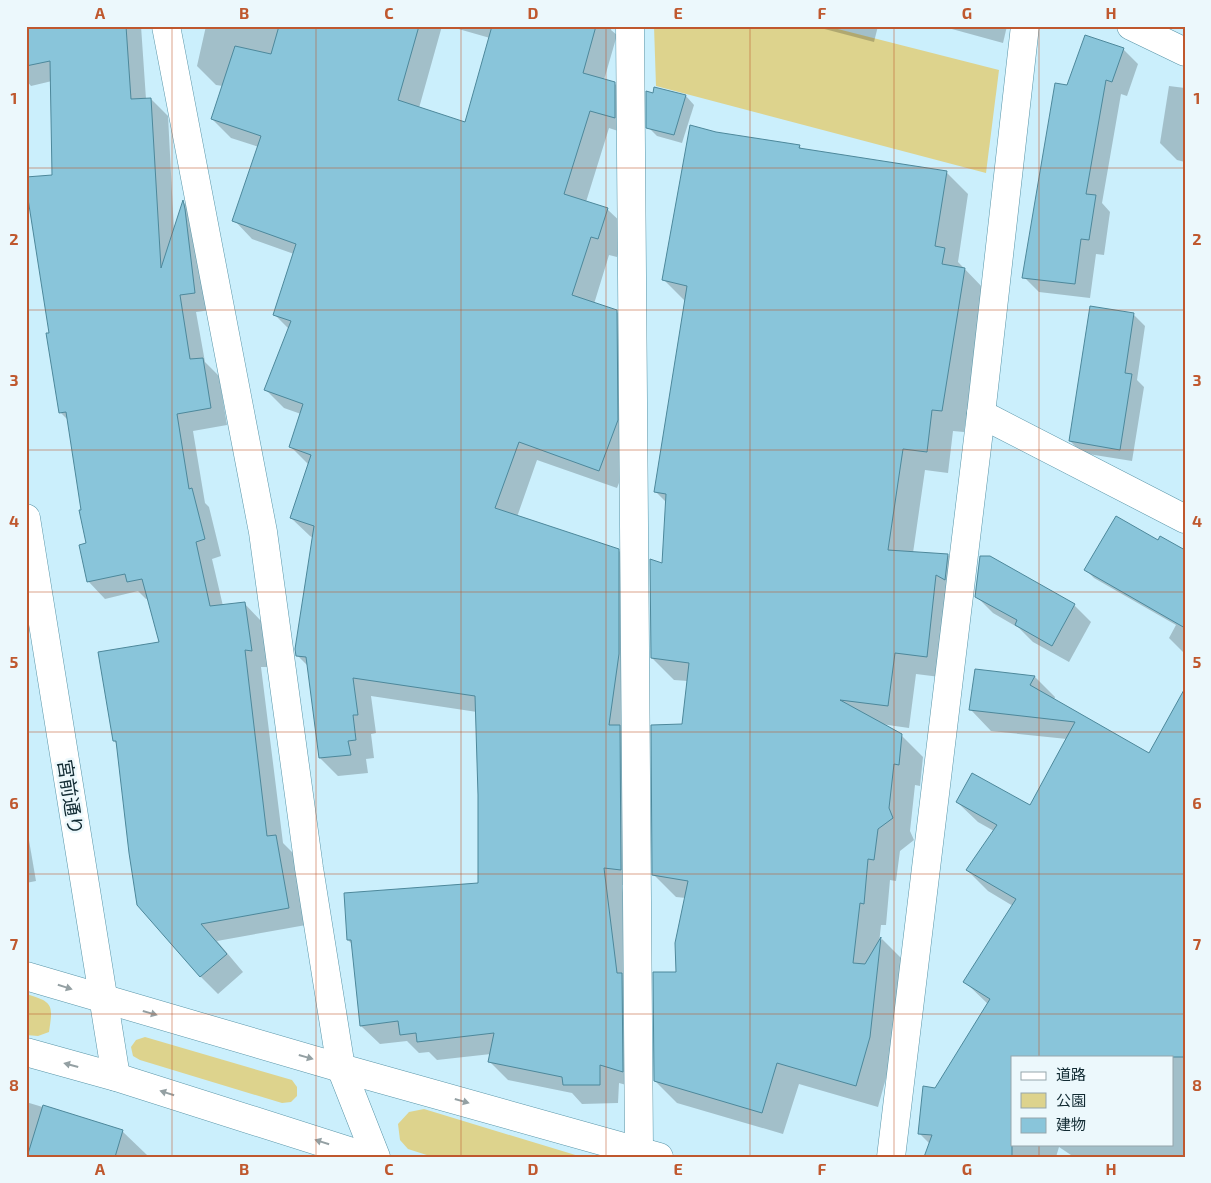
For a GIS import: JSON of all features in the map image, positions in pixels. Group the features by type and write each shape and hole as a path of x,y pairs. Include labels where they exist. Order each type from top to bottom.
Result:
{"street":[{"path":"166,26 263,532 309,868 341,1068 376,1157"},
{"path":"26,976 341,1068 649,1154 630,26"},
{"path":"891,1157 981,414 1025,26"},
{"path":"1131,26 1185,52"},
{"path":"981,414 1185,519"},
{"name":"宮前通り","path":"26,518 116,1077"},
{"path":"26,1052 116,1077 368,1157"}],"green space":[{"path":"654,26 826,26 999,70 986,173 656,86"},
{"path":"26,994 47,1002 50,1006 49,1032 38,1036 26,1035"},
{"path":"145,1037 292,1080 297,1087 297,1096 291,1102 282,1103 140,1060 133,1056 131,1047 136,1040"},
{"path":"424,1109 582,1157 433,1157 408,1149 400,1140 398,1124 409,1112"}],"building":[{"path":"26,26 126,26 131,99 151,98 161,268 183,200 185,209 195,293 180,295 190,359 203,358 211,408 177,414 189,489 192,488 205,539 196,542 210,606 245,602 252,651 245,650 267,836 276,835 289,908 201,924 227,954 200,977 137,905 116,741 113,741 98,652 159,642 142,579 127,582 125,574 87,582 79,545 86,543 79,510 81,510 66,412 59,413 46,333 49,333 26,186 26,177 52,175 50,61 26,66"},
{"path":"279,26 419,26 398,100 465,122 492,26 596,26 583,73 615,82 615,118 590,111 564,194 608,208 598,239 591,237 572,295 617,310 618,420 599,471 519,442 495,508 619,549 619,654 609,725 620,725 621,870 604,868 617,973 622,973 623,1072 600,1065 600,1085 563,1085 562,1077 488,1062 494,1033 417,1042 416,1033 400,1035 398,1021 360,1026 351,940 347,940 344,893 478,883 475,696 353,678 358,715 353,715 356,740 348,741 351,755 319,758 306,657 296,656 295,649 314,526 290,518 311,455 289,447 303,404 264,390 291,321 273,315 296,244 232,221 261,136 211,119 235,46 271,54"},
{"path":"1085,35 1124,48 1112,82 1106,80 1086,194 1096,195 1089,240 1081,239 1075,284 1022,278 1055,83 1067,85"},
{"path":"654,87 686,95 674,135 646,128 646,91 653,93"},
{"path":"690,125 716,132 800,145 799,148 947,171 935,246 945,248 942,264 965,268 942,411 932,410 927,452 903,449 888,550 948,554 945,580 936,575 927,657 895,653 888,706 840,700 902,734 899,765 894,764 889,808 893,818 878,829 874,860 868,859 864,904 860,903 853,963 865,964 881,937 870,1037 856,1086 777,1063 762,1113 654,1081 653,972 676,972 675,943 688,881 652,875 651,725 682,724 689,663 651,658 650,559 662,563 666,494 654,492 687,286 662,280"},
{"path":"1090,306 1134,313 1125,373 1132,374 1120,450 1069,441"},
{"path":"1116,516 1158,540 1160,536 1185,550 1185,628 1084,570"},
{"path":"980,556 990,556 1075,604 1052,646 1015,625 1017,620 975,597"},
{"path":"975,669 1035,676 1030,685 1149,753 1185,688 1185,1057 1011,1056 1012,1157 924,1157 932,1135 918,1134 923,1086 935,1088 990,999 963,982 1016,899 966,870 997,825 956,802 972,773 1030,805 1075,722 969,710"},
{"path":"43,1105 123,1130 115,1157 27,1157"}]}
